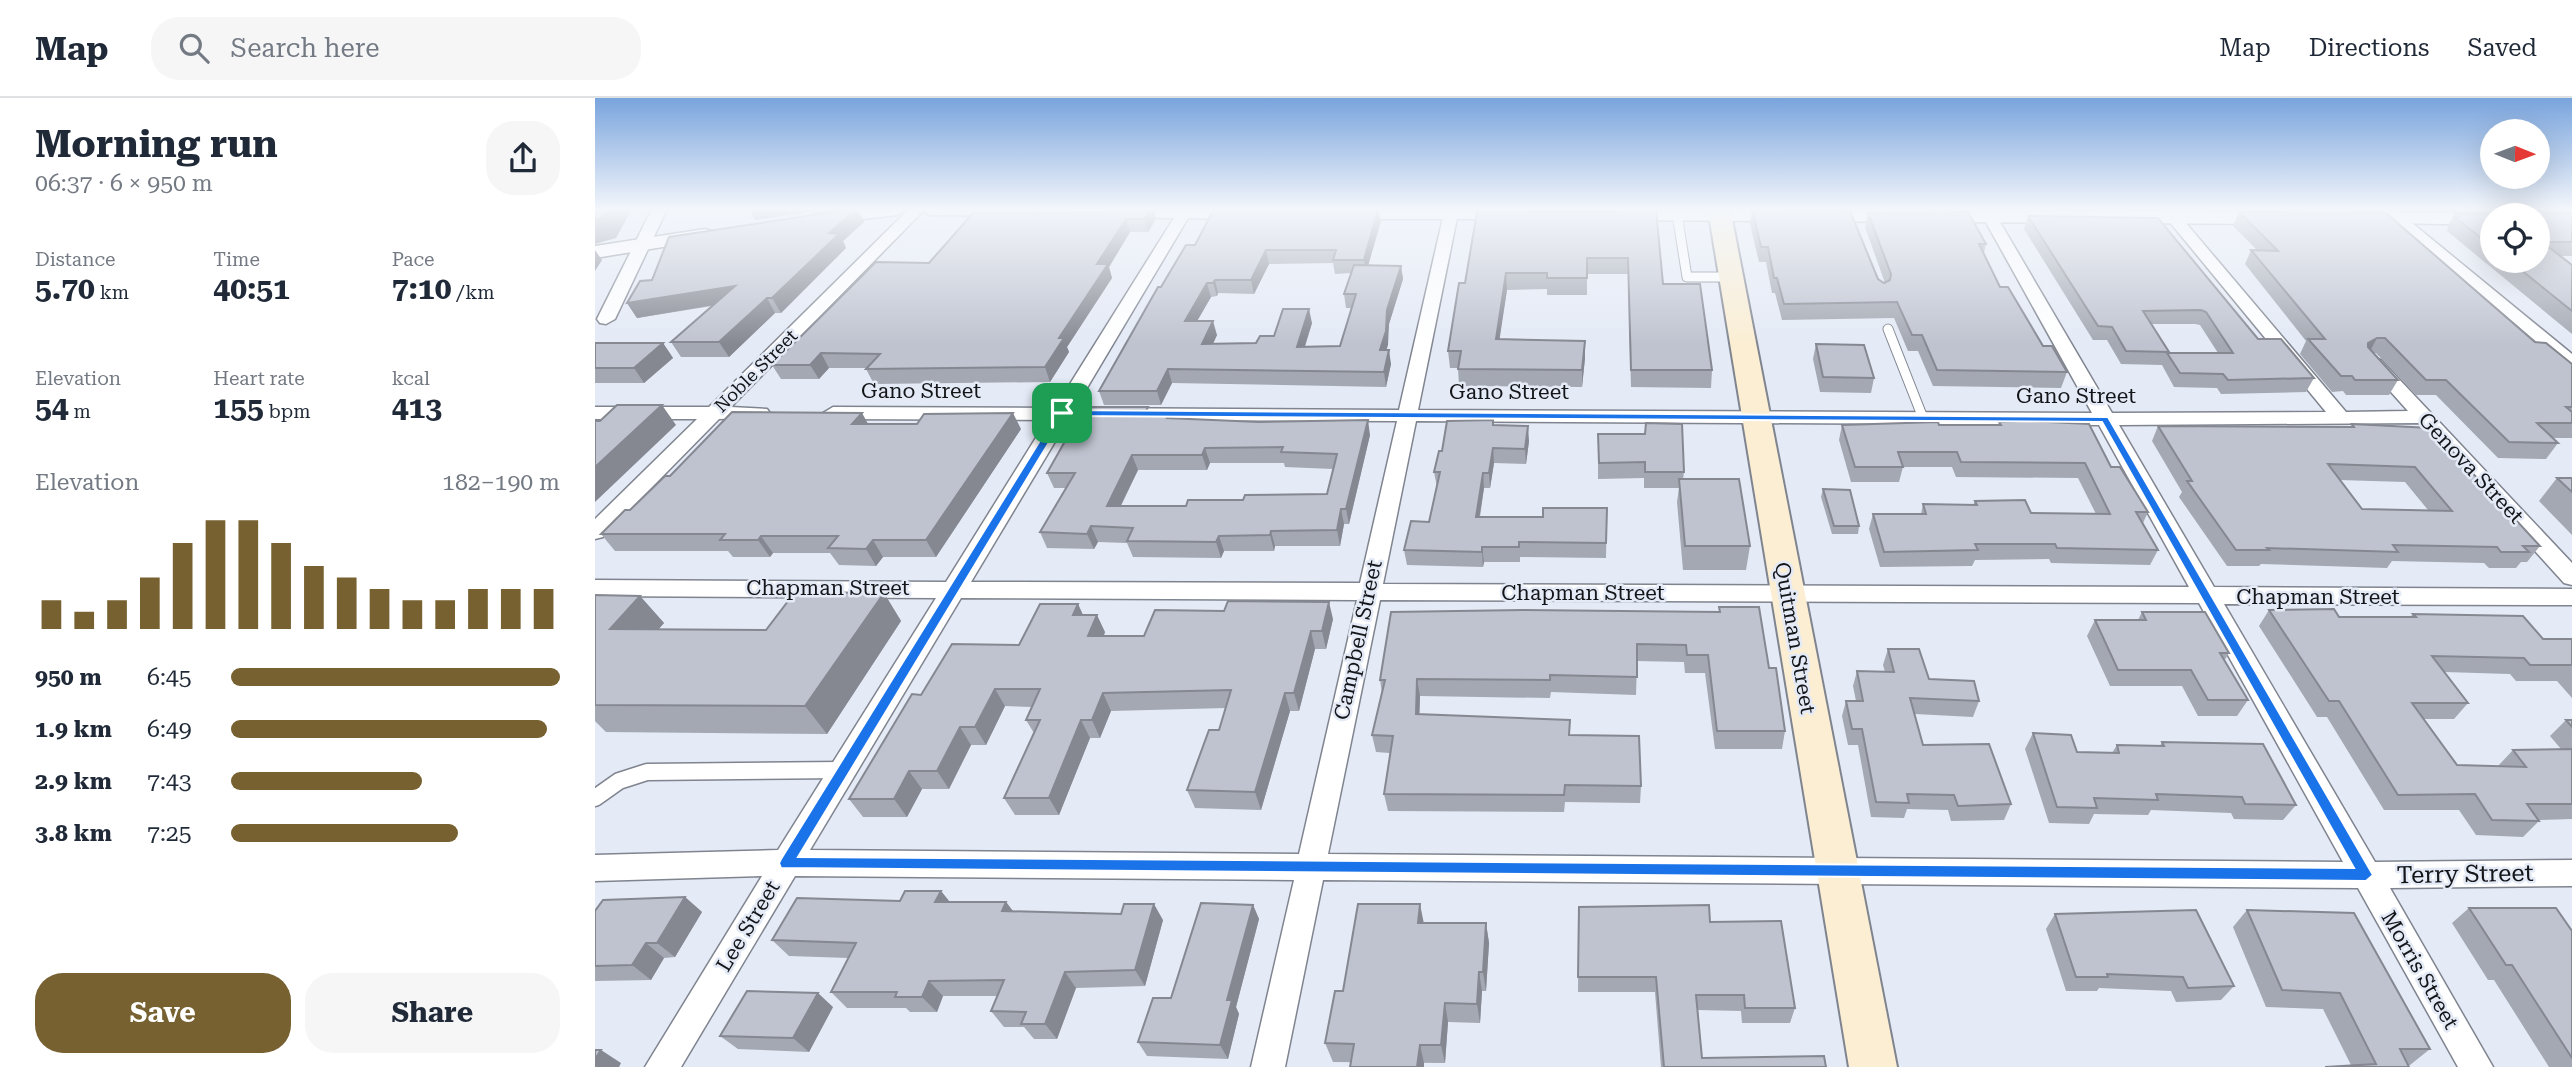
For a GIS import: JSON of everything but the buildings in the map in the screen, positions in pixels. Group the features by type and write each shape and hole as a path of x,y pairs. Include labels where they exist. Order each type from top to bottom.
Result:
{"main road":[{"name":"Quitman Street","path":"1727,254 1873,1067"}],"street":[{"path":"606,319 638,254"},
{"name":"Noble Street","path":"595,532 873,254"},
{"name":"Lee Street","path":"662,1067 1158,254"},
{"name":"Campbell Street","path":"1268,1067 1442,254"},
{"name":"Morris Street","path":"2011,254 2476,1067"},
{"path":"2204,254 2341,418"},
{"path":"2441,254 2572,363"},
{"name":"Genova Street","path":"2370,360 2572,577"},
{"path":"595,413 779,413"},
{"name":"Gano Street","path":"819,413 2105,419 2423,417"},
{"name":"Chapman Street","path":"595,588 2572,597"},
{"name":"Terry Street","path":"595,868 786,863 2366,875 2572,873"}],"lane":[{"path":"1683,254 1687,277 1731,277"},
{"path":"1888,329 1923,418"},
{"path":"595,799 620,780 647,772 842,771"}],"route":[{"path":"1062,413 2105,419 2366,875 786,863 1062,413"}]}
